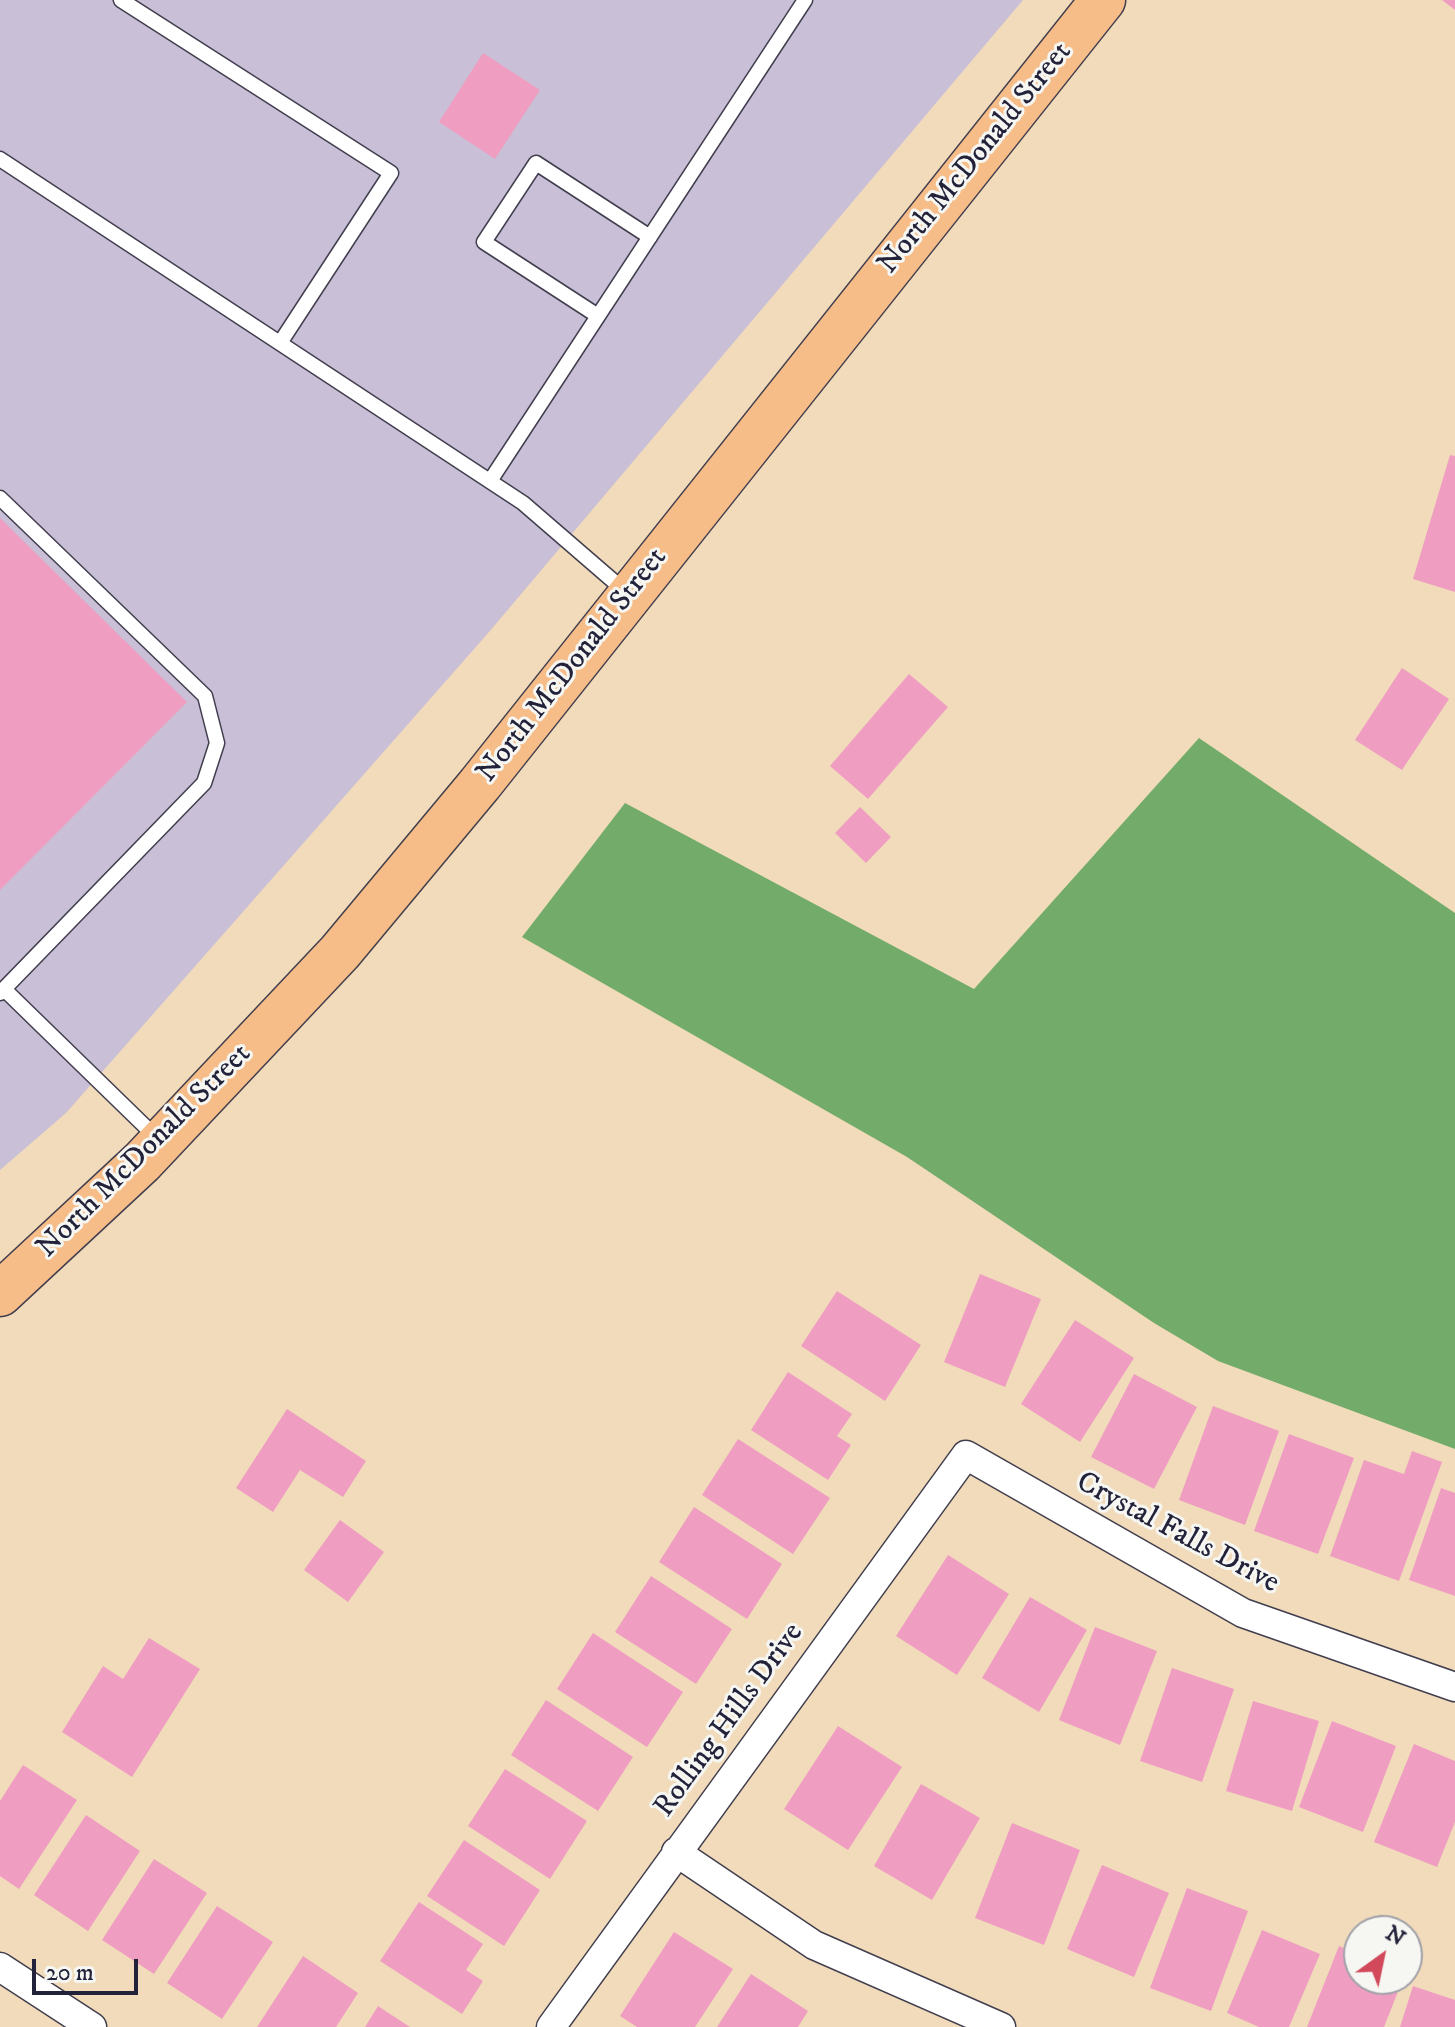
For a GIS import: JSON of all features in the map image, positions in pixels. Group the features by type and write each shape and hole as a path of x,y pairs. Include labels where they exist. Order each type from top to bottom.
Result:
{"main road":[{"name":"North McDonald Street","path":"0,1294 161,1142 340,952 480,784 1103,0"}],"street":[{"name":"Crystal Falls Drive","path":"966,1455 1243,1613 1455,1687"},
{"name":"Rolling Hills Drive","path":"551,2027 966,1455"},
{"path":"676,1852 814,1945 1001,2027"},
{"path":"0,1967 92,2027"}],"lane":[{"path":"121,0 391,173 280,343"},
{"path":"490,481 805,0"},
{"path":"0,159 523,503 629,595"},
{"path":"598,316 484,242 536,163 650,237"},
{"path":"0,498 205,696 217,743 204,783 2,991 161,1142"}],"shaded area":[{"path":"0,0 1023,0 489,632 66,1113 0,1170"}],"green space":[{"path":"1199,738 1455,913 1455,1449 1218,1361 1154,1323 907,1157 522,937 625,803 974,989"}],"building":[{"path":"1442,0 1455,0 1455,10"},
{"path":"483,53 540,90 495,159 439,122"},
{"path":"1450,455 1455,456 1455,592 1413,579"},
{"path":"0,518 187,702 0,890"},
{"path":"1402,668 1449,699 1402,770 1355,740"},
{"path":"909,674 948,707 868,799 830,766"},
{"path":"860,807 891,837 866,863 835,833"},
{"path":"980,1274 1041,1299 1005,1387 944,1362"},
{"path":"837,1291 921,1345 885,1401 801,1346"},
{"path":"1075,1320 1134,1358 1080,1442 1021,1404"},
{"path":"788,1372 852,1414 837,1436 851,1445 828,1480 751,1430"},
{"path":"1134,1374 1197,1407 1154,1489 1091,1457"},
{"path":"1213,1406 1279,1431 1245,1525 1179,1500"},
{"path":"287,1409 366,1461 343,1497 300,1470 273,1512 236,1488"},
{"path":"1289,1434 1354,1458 1318,1554 1254,1531"},
{"path":"738,1439 830,1498 793,1554 702,1495"},
{"path":"1412,1451 1442,1462 1399,1581 1330,1556 1364,1460 1404,1474"},
{"path":"1441,1488 1455,1493 1455,1596 1409,1580"},
{"path":"694,1507 782,1564 747,1619 659,1562"},
{"path":"340,1520 384,1552 348,1602 304,1570"},
{"path":"948,1555 1009,1594 957,1675 896,1636"},
{"path":"651,1576 732,1629 696,1684 615,1632"},
{"path":"1030,1597 1087,1630 1039,1712 982,1678"},
{"path":"1095,1627 1157,1651 1120,1745 1059,1720"},
{"path":"593,1633 683,1692 647,1747 557,1689"},
{"path":"149,1638 200,1669 132,1777 62,1732 103,1666 123,1679"},
{"path":"1172,1668 1234,1689 1202,1782 1140,1761"},
{"path":"546,1700 633,1757 598,1811 511,1755"},
{"path":"1253,1701 1319,1721 1292,1811 1226,1791"},
{"path":"1332,1721 1396,1746 1363,1832 1299,1807"},
{"path":"838,1726 902,1767 848,1850 784,1809"},
{"path":"1414,1744 1455,1761 1455,1822 1437,1867 1374,1842"},
{"path":"23,1765 77,1800 19,1889 0,1876 0,1801"},
{"path":"505,1769 587,1821 550,1879 468,1826"},
{"path":"921,1784 980,1818 932,1900 874,1866"},
{"path":"86,1815 140,1851 88,1931 34,1895"},
{"path":"1012,1823 1080,1850 1044,1945 975,1918"},
{"path":"464,1840 540,1890 504,1946 427,1896"},
{"path":"154,1859 207,1893 154,1974 102,1940"},
{"path":"1102,1865 1169,1893 1134,1977 1067,1949"},
{"path":"1187,1888 1248,1911 1211,2011 1150,1988"},
{"path":"419,1902 483,1944 466,1970 483,1981 462,2014 380,1961"},
{"path":"217,1906 273,1942 222,2019 167,1983"},
{"path":"1262,1930 1320,1954 1289,2027 1259,2027 1227,2013"},
{"path":"674,1932 733,1969 695,2027 637,2027 620,2016"},
{"path":"1339,1946 1343,1948 1343,1995 1397,1995 1384,2027 1307,2027"},
{"path":"303,1956 358,1993 336,2027 257,2027"},
{"path":"751,1974 808,2011 798,2027 717,2027"},
{"path":"1423,1989 1455,2000 1455,2027 1400,2027 1410,1995 1423,1995"},
{"path":"378,2006 410,2027 365,2027"}]}
